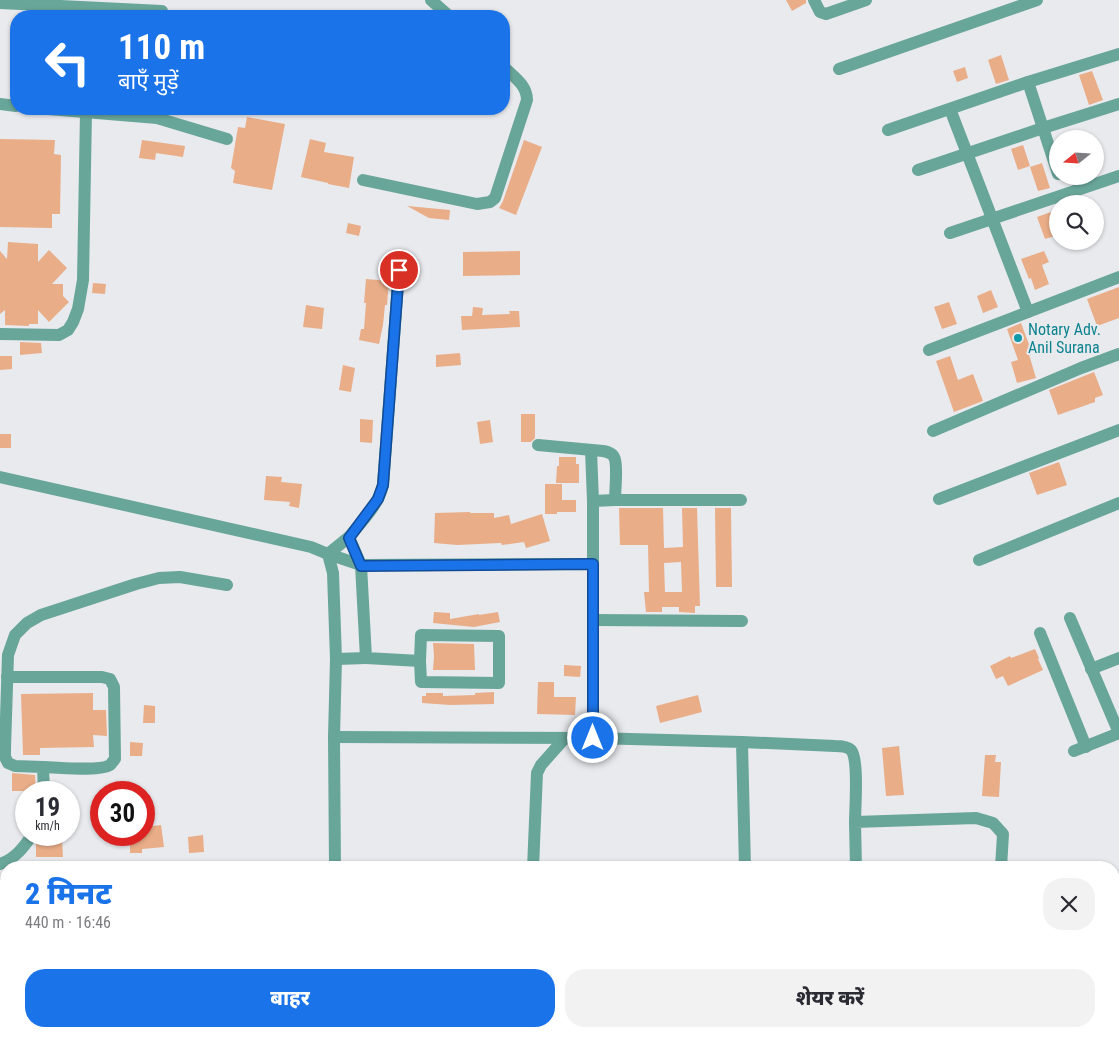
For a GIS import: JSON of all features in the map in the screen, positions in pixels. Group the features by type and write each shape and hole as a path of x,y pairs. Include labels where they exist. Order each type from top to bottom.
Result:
{"street":[{"path":"431,0 442,10"},
{"path":"814,0 820,12 826,14 866,0"},
{"path":"839,69 1037,0"},
{"path":"4,2 162,9"},
{"path":"888,130 1028,82 1119,54"},
{"path":"363,180 477,204 490,202 494,198 526,100 524,86 510,73"},
{"path":"1028,82 1049,147"},
{"path":"918,170 1119,104"},
{"path":"950,109 1028,312"},
{"path":"0,334 59,335 68,330 73,322 78,309 83,280 86,115"},
{"path":"160,115 228,139"},
{"path":"1061,185 1064,195 1119,176"},
{"path":"950,233 1049,200"},
{"path":"328,554 349,538 378,499 383,485 399,270"},
{"path":"929,350 1119,277"},
{"path":"933,431 1081,368 1119,354"},
{"path":"939,499 1119,430"},
{"path":"538,445 608,452 614,457 616,465 614,500"},
{"path":"591,450 593,501 593,738"},
{"path":"0,477 311,547 361,566 593,564"},
{"path":"593,501 742,500"},
{"path":"979,560 1119,503"},
{"path":"349,538 361,566 366,658"},
{"path":"328,554 332,574 336,659 334,737 336,861"},
{"path":"7,677 102,677 110,679 114,687 115,759 110,765 92,769 15,766 8,763 5,757 7,677 8,655 15,635 27,623 41,615 159,578 180,578 227,585"},
{"path":"1040,632 1080,749 1119,733 1070,618"},
{"path":"593,620 742,621"},
{"path":"421,635 499,636 499,683 421,682 420,661 421,635"},
{"path":"336,659 366,658 420,661"},
{"path":"1091,669 1119,658"},
{"path":"334,737 593,738 844,747 850,750 856,768 856,861"},
{"path":"533,861 537,772 565,738"},
{"path":"742,742 745,861"},
{"path":"43,767 44,781"},
{"path":"855,822 976,818 993,823 1003,834 1001,861"},
{"path":"6,861 17,854 24,846"}],"building":[{"path":"786,0 806,0 806,3 792,11"},
{"path":"1001,55 1009,80 996,84 988,60"},
{"path":"965,67 968,78 957,82 953,71"},
{"path":"1092,71 1103,100 1089,105 1079,75"},
{"path":"247,117 285,124 272,190 233,183 235,171 231,168 238,127 245,128"},
{"path":"0,139 55,140 54,154 61,155 60,214 52,214 52,228 0,227"},
{"path":"310,139 326,143 324,152 354,157 349,188 301,177"},
{"path":"142,140 185,146 183,157 156,153 155,160 139,158"},
{"path":"524,140 542,147 516,215 499,208"},
{"path":"1023,145 1030,166 1018,170 1011,149"},
{"path":"1042,163 1050,188 1038,191 1030,167"},
{"path":"407,206 450,210 449,220 429,218"},
{"path":"1049,213 1049,238 1045,239 1037,217"},
{"path":"348,223 361,226 359,236 346,233"},
{"path":"8,242 38,244 38,262 49,250 67,268 52,284 63,284 63,296 69,302 49,322 38,310 38,324 29,324 29,326 5,325 5,310 0,314 0,251 7,259"},
{"path":"520,251 520,275 463,276 463,252"},
{"path":"1044,251 1049,262 1042,265 1049,284 1035,290 1021,259"},
{"path":"366,279 389,281 387,305 385,305 379,344 359,340 361,329 364,329"},
{"path":"93,283 106,284 105,294 92,293"},
{"path":"1119,287 1119,318 1097,326 1087,299"},
{"path":"991,290 998,307 983,313 977,296"},
{"path":"949,302 957,324 942,329 934,307"},
{"path":"306,305 324,308 322,329 303,327"},
{"path":"473,307 483,308 482,315 510,314 509,311 519,311 520,327 462,330 461,316 472,316"},
{"path":"1021,323 1031,350 1028,351 1036,378 1017,383 1011,362 1018,360 1007,329"},
{"path":"20,342 41,343 42,353 20,355"},
{"path":"460,353 461,365 436,367 436,355"},
{"path":"0,356 12,356 12,369 0,370"},
{"path":"950,356 958,380 973,374 983,401 954,412 936,361"},
{"path":"343,365 355,368 351,392 339,390"},
{"path":"1094,372 1103,395 1095,398 1095,402 1058,415 1049,390"},
{"path":"521,414 535,414 535,438 531,442 521,442"},
{"path":"360,419 373,420 372,443 360,442"},
{"path":"490,420 493,442 480,444 477,422"},
{"path":"0,434 11,434 11,448 0,448"},
{"path":"559,457 576,457 576,464 579,464 579,483 556,483"},
{"path":"1059,462 1067,485 1037,495 1029,473"},
{"path":"266,476 282,477 281,482 302,484 299,508 289,506 290,502 264,500"},
{"path":"545,484 562,484 562,500 576,500 576,512 545,514"},
{"path":"619,508 663,508 664,548 683,547 682,508 697,508 700,606 695,606 695,613 679,612 679,607 662,607 662,612 646,612 644,592 649,592 648,545 620,545","holes":["681,562 682,592 665,592 664,563"]},
{"path":"715,508 731,508 732,587 716,587"},
{"path":"435,513 494,513 494,518 509,515 511,524 542,514 550,541 526,548 524,542 502,545 501,543 457,545 434,543"},
{"path":"434,612 450,613 450,619 498,612 500,622 474,627 433,623"},
{"path":"433,643 474,644 475,670 433,670"},
{"path":"1035,649 1043,670 1008,686 1003,676 996,679 990,666 1010,656 1011,658"},
{"path":"564,665 581,666 580,677 564,676"},
{"path":"538,682 554,682 554,697 576,697 575,715 537,714"},
{"path":"494,692 494,704 450,705 422,703 422,696 426,696 426,693 443,693 443,696 475,695 475,693"},
{"path":"93,693 93,710 106,710 107,736 93,735 94,747 40,748 40,755 23,755 21,694"},
{"path":"698,695 702,712 660,723 656,706"},
{"path":"144,705 155,706 155,723 143,723"},
{"path":"130,742 143,743 142,756 130,756"},
{"path":"899,746 904,795 886,796 882,748"},
{"path":"985,755 996,755 995,762 1001,762 999,797 982,796"},
{"path":"12,773 35,775 35,781 15,781 15,791 12,791"},
{"path":"161,825 164,847 142,849 142,853 130,853 130,846 155,846 155,826"},
{"path":"203,835 204,852 189,853 188,837"},
{"path":"36,846 62,846 63,857 36,857"}],"place":[{"name":"Notary Adv. Anil Surana","path":"1018,338"}],"route":[{"path":"399,270 383,485 375,505 349,538 361,566 593,564 593,738"}]}
